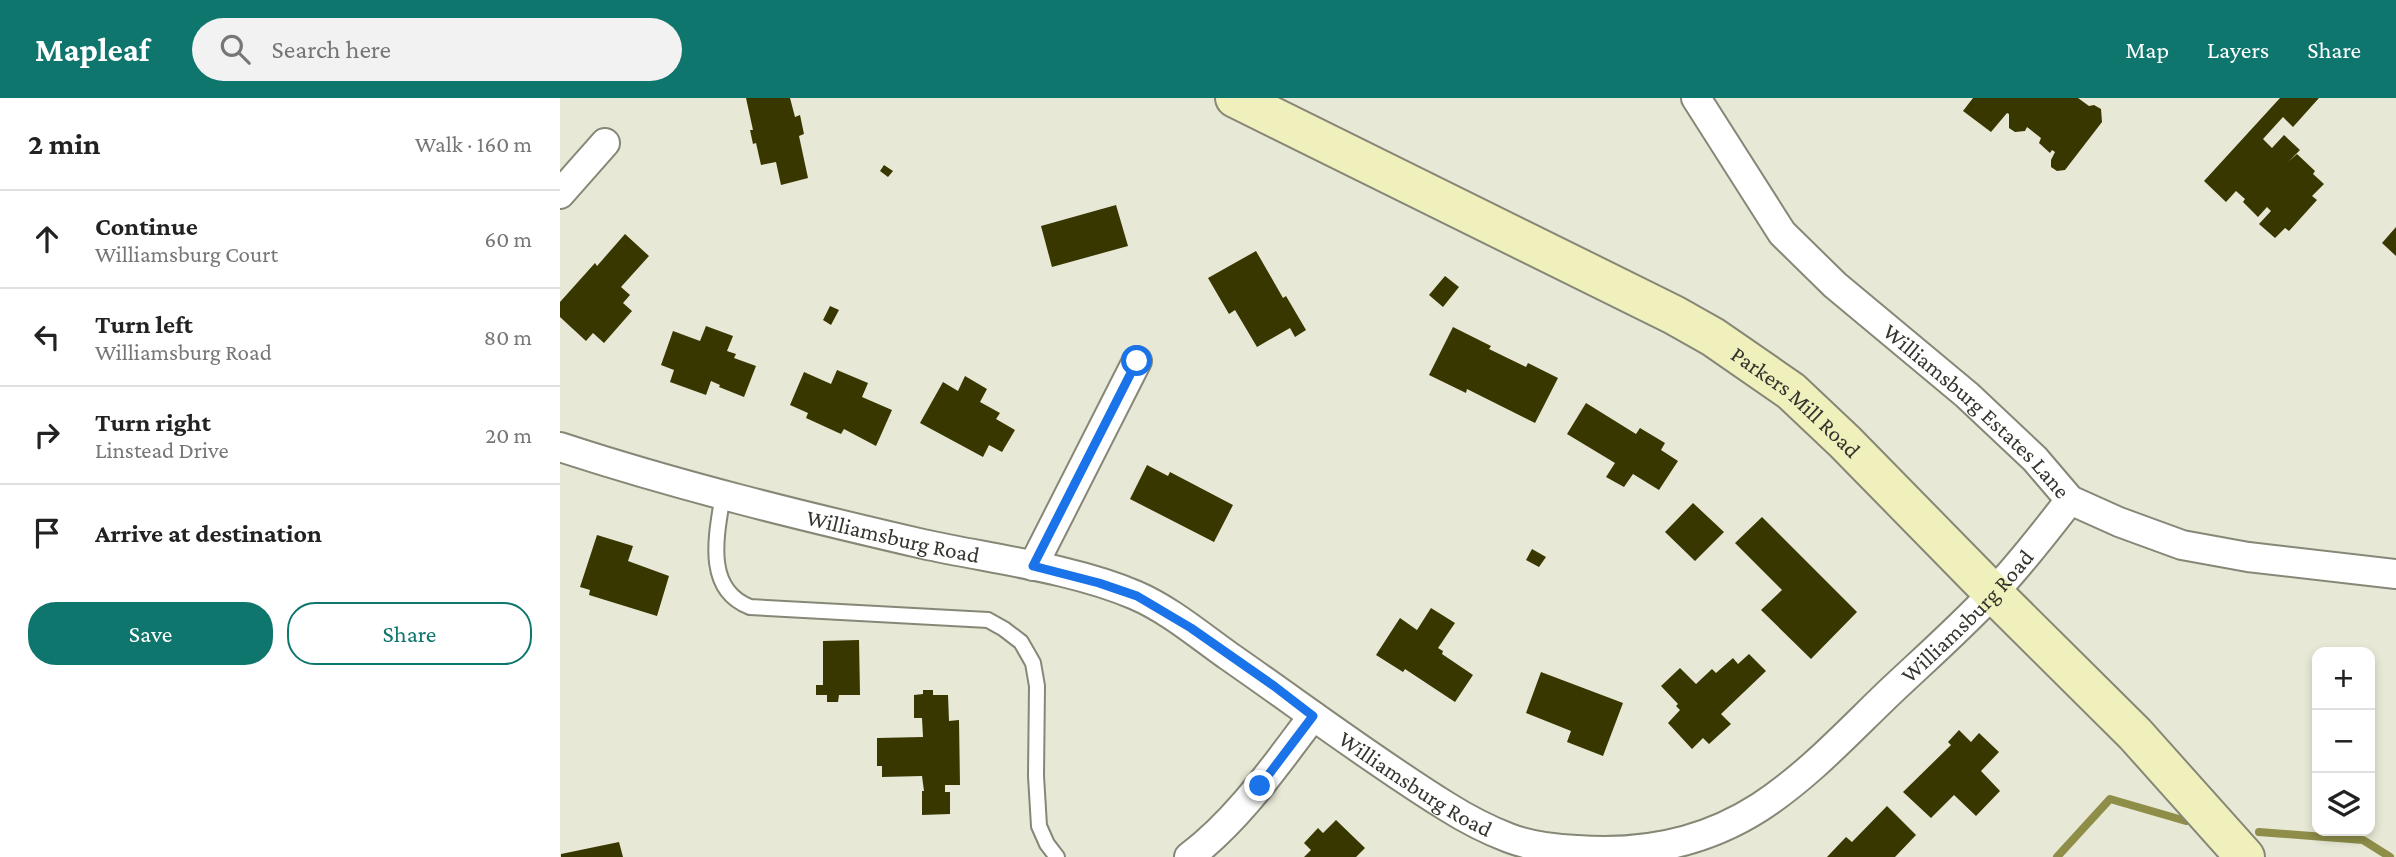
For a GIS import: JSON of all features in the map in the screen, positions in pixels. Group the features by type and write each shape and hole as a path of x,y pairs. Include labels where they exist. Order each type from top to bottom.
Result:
{"main road":[{"name":"Parkers Mill Road","path":"1235,98 1674,315 1713,337 1791,391 2135,734 2245,857"}],"street":[{"name":"Williamsburg Estates Lane","path":"1696,98 1782,233 1835,285 1977,404 2035,459 2070,500 2182,545 2248,557 2396,574"},
{"path":"560,194 605,143"},
{"path":"1033,566 1137,361"},
{"name":"Williamsburg Road","path":"560,447 723,494 926,544 1033,566 1137,596 1191,628 1313,716 1448,807 1509,838 1547,848 1605,852 1641,851 1678,844 1721,830 1761,806 1807,772 1993,593 2070,500"},
{"path":"1189,857 1227,823 1260,786 1313,716"}],"lane":[{"path":"723,494 716,537 716,556 723,583 737,602 750,607 988,620 1021,642 1033,663 1037,686 1036,776 1039,826 1047,844 1057,857"}],"building":[{"path":"746,98 790,98 795,117 800,115 804,134 799,136 808,178 781,185 776,162 761,165 756,143 753,144 750,130 753,130"},
{"path":"1973,98 2078,98 2089,106 2094,105 2101,109 2102,122 2065,170 2057,171 2051,167 2055,152 2052,150 2050,153 2039,143 2041,138 2027,127 2025,131 2015,132 2009,128 2009,114 2007,113 1991,132 1963,111"},
{"path":"2280,98 2319,98 2293,127 2283,117 2263,139 2272,148 2284,135 2300,150 2288,162 2297,154 2324,184 2312,196 2317,200 2289,231 2285,228 2275,238 2259,224 2271,211 2267,207 2258,217 2236,191 2226,202 2204,181"},
{"path":"884,165 893,171 888,177 880,171"},
{"path":"1116,205 1128,246 1052,267 1041,226"},
{"path":"2396,227 2396,256 2382,243"},
{"path":"625,234 649,256 621,287 630,295 623,303 632,311 604,343 593,333 586,341 560,317 560,302"},
{"path":"1256,251 1283,298 1286,296 1306,330 1295,337 1290,328 1257,347 1235,310 1229,314 1208,278"},
{"path":"1445,276 1459,287 1443,307 1429,295"},
{"path":"830,306 839,310 831,325 823,320"},
{"path":"706,326 733,336 727,351 736,354 734,358 756,366 744,397 711,381 706,395 670,382 674,370 661,365 673,331 700,341"},
{"path":"1453,327 1526,367 1528,363 1558,378 1535,423 1467,389 1466,393 1429,375"},
{"path":"837,370 868,383 862,397 892,410 876,446 844,429 841,434 806,418 808,413 790,405 804,372 831,384"},
{"path":"965,376 987,389 980,402 1000,413 996,419 1015,430 1002,452 989,445 983,457 920,423 943,382 958,391"},
{"path":"1586,403 1636,434 1640,428 1665,443 1661,450 1678,461 1659,490 1633,474 1624,487 1606,477 1615,463 1567,434"},
{"path":"1147,465 1168,476 1170,472 1233,505 1214,542 1130,499"},
{"path":"1693,503 1724,532 1695,561 1665,532"},
{"path":"1762,517 1857,612 1811,659 1761,610 1782,590 1735,543"},
{"path":"597,535 633,546 628,561 669,576 657,616 589,595 590,590 580,587"},
{"path":"1532,549 1546,557 1539,567 1526,560"},
{"path":"1431,608 1455,623 1438,648 1443,651 1442,654 1473,675 1455,702 1405,669 1403,672 1376,655 1400,618 1417,630"},
{"path":"859,640 860,695 839,695 838,702 827,702 827,695 816,695 816,685 823,685 823,641"},
{"path":"1749,654 1766,671 1721,714 1731,724 1709,744 1703,738 1692,749 1668,723 1680,710 1676,706 1678,704 1661,686 1680,668 1696,684 1712,669 1716,673 1733,658 1738,664"},
{"path":"1541,672 1623,703 1603,756 1567,742 1571,731 1526,713"},
{"path":"923,690 933,690 933,695 948,695 949,721 959,720 960,785 945,785 945,792 950,792 950,814 922,815 922,776 882,777 882,766 877,766 877,738 923,737 922,718 914,718 914,695 923,694"},
{"path":"1959,730 1971,742 1979,733 1999,752 1981,771 2000,791 1976,816 1954,795 1931,818 1903,792 1951,745 1948,742"},
{"path":"1887,806 1916,835 1895,857 1827,857 1846,837 1852,842"},
{"path":"1336,820 1365,848 1356,857 1304,857 1311,850 1304,843 1318,828 1323,833"},
{"path":"619,842 623,857 561,857 561,854"}],"waterway":[{"path":"2057,857 2110,799 2186,821"},
{"path":"2259,832 2363,840 2390,857"}],"route":[{"path":"1137,361 1033,566 1137,596 1191,628 1313,716 1260,786"}]}
